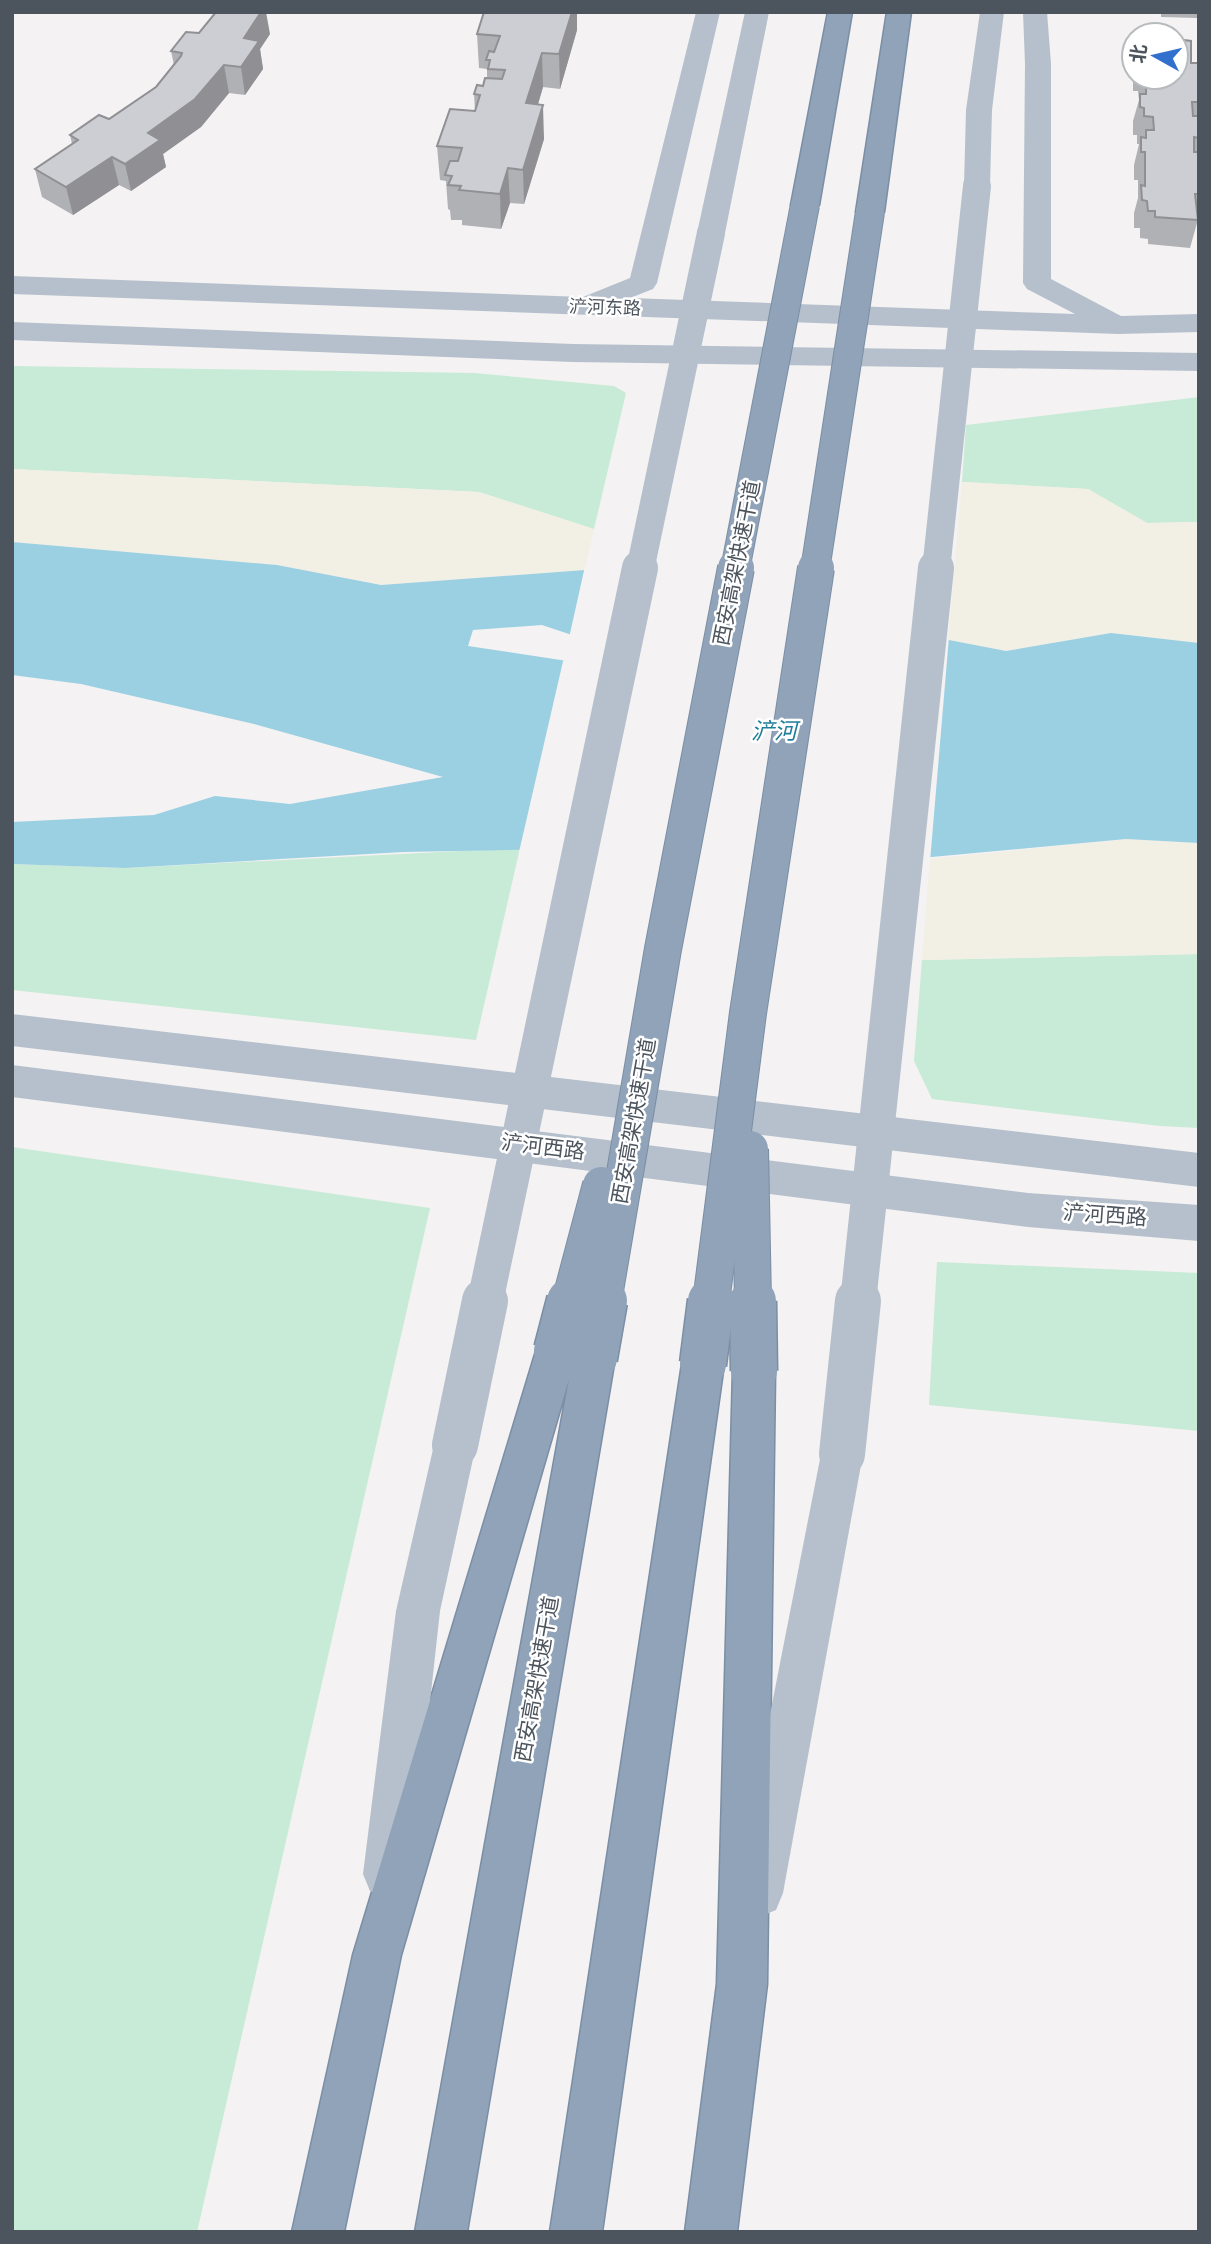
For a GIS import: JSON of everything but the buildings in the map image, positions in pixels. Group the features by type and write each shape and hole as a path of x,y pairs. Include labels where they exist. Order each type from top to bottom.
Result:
{"highway":[{"name":"西安高架快速干道","path":"441,2232 506,1851 575,1354 663,949 840,12"},
{"path":"576,2232 631,1873 703,1364 748,1013 899,12"},
{"path":"711,2232 742,1984 754,1371 748,1013"},
{"path":"318,2232 377,1955 575,1354"}],"main road":[{"path":"582,307 643,283 708,12"},
{"path":"377,1955 418,1611 757,12"},
{"path":"742,1984 842,1454 977,186 979,110 992,12"},
{"path":"1035,12 1038,64 1037,282 1118,325"},
{"name":"浐河东路","path":"12,285 1118,325 1199,323"},
{"path":"12,331 573,353 1199,362"},
{"path":"12,1030 1199,1170"},
{"name":"浐河西路","path":"12,1081 1028,1210 1199,1223"}],"green space":[{"path":"12,366 474,373 614,386 626,393 594,529 479,492 12,469"},
{"path":"1199,397 1199,522 1147,523 1088,489 962,482 966,425"},
{"path":"520,848 476,1040 12,990 12,864 125,868"},
{"path":"1199,954 1199,1128 1160,1126 932,1099 914,1061 922,960"},
{"path":"12,1147 430,1208 197,2232 12,2232"},
{"path":"937,1262 1199,1273 1199,1431 929,1405"}],"sand":[{"path":"12,469 479,492 594,529 585,570 381,585 277,565 12,542"},
{"path":"962,482 1088,489 1147,523 1199,522 1199,643 1111,633 1006,651 948,640"},
{"path":"1126,839 1199,843 1199,954 922,960 930,859"}],"water":[{"name":"浐河","path":"12,542 277,565 381,585 585,570 1006,651 1111,633 1199,643 1199,843 1126,839 845,865 609,848 403,852 125,868 12,864 12,822 154,815 215,796 290,804 443,777 254,724 81,684 12,675","holes":["542,625 656,663 653,674 468,646 473,630"]}],"pier":[{"path":"585,566 706,579 949,637 930,862 845,868 631,858 609,852 519,852 564,657 651,670 652,665 569,638"}]}
